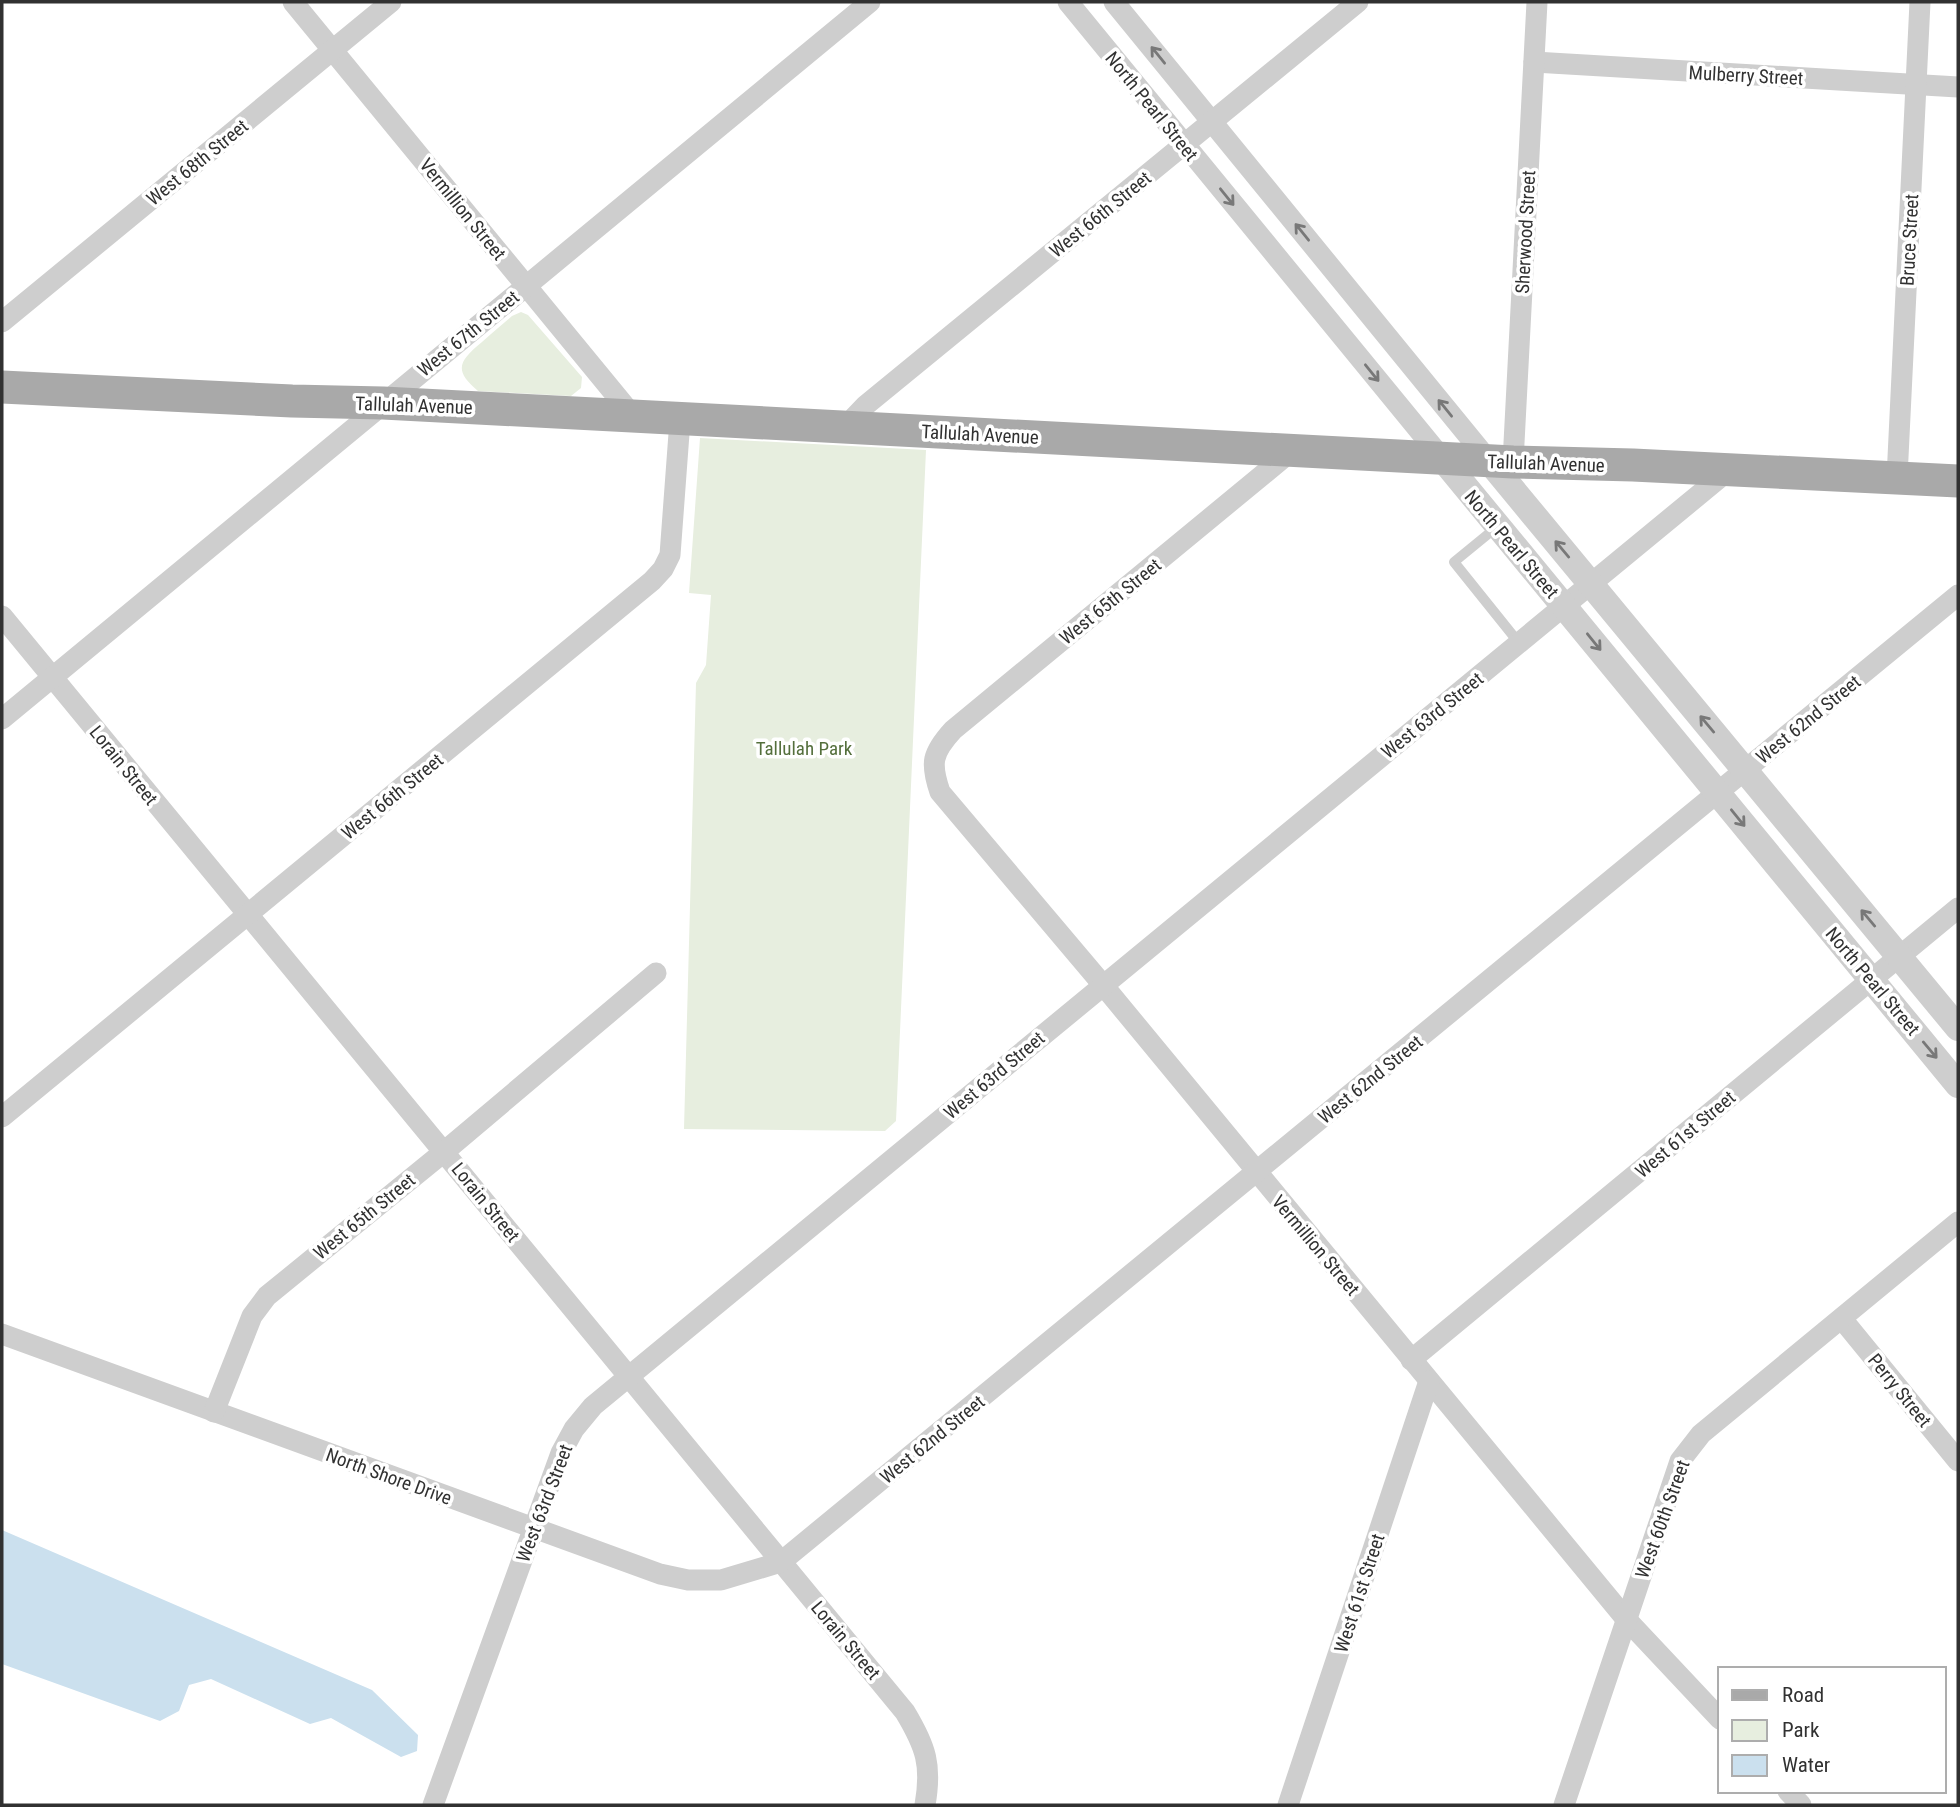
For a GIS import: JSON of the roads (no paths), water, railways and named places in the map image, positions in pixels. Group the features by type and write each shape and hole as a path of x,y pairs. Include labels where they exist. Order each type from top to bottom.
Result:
{"main road":[{"name":"Tallulah Avenue","path":"2,387 383,403 1501,462 1958,481"}],"street":[{"name":"Vermillion Street","path":"293,2 633,416"},
{"name":"West 68th Street","path":"2,322 391,2"},
{"name":"West 67th Street","path":"2,719 870,2"},
{"name":"North Pearl Street","path":"1068,2 1958,1084"},
{"name":"North Pearl Street","path":"1114,2 1501,462 1590,584 1958,1027"},
{"name":"West 66th Street","path":"844,428 866,405 1358,2"},
{"name":"Sherwood Street","path":"1501,462 1537,2"},
{"name":"Bruce Street","path":"1897,478 1920,2"},
{"name":"Mulberry Street","path":"1534,62 1958,87"},
{"name":"West 66th Street","path":"2,1117 652,581 663,569 670,555 680,419"},
{"name":"West 65th Street","path":"933,759 953,730 1294,449"},
{"name":"West 63rd Street","path":"433,1805 561,1453 574,1429 593,1406 1729,470"},
{"name":"West 62nd Street","path":"781,1562 1958,595"},
{"name":"Lorain Street","path":"2,616 905,1712 919,1734 928,1756 929,1782 925,1805"},
{"name":"Vermillion Street","path":"933,759 934,775 940,792 1103,985 1626,1619 1718,1717"},
{"name":"West 61st Street","path":"1412,1360 1958,908"},
{"name":"West 65th Street","path":"214,1412 251,1316 267,1296 445,1151 656,973"},
{"name":"West 60th Street","path":"1564,1805 1680,1461 1701,1434 1958,1222"},
{"name":"Perry Street","path":"1842,1320 1958,1461"},
{"name":"North Shore Drive","path":"2,1334 660,1574 688,1580 721,1580 781,1562"},
{"name":"West 61st Street","path":"1289,1805 1429,1381"}],"lane":[{"path":"1498,526 1454,562 1519,643"}],"water":[{"path":"2,1530 372,1690 418,1735 417,1751 401,1757 331,1718 310,1724 211,1679 189,1685 179,1711 160,1721 2,1664"}],"park label":[{"name":"Tallulah Park","path":"804,748"}]}
